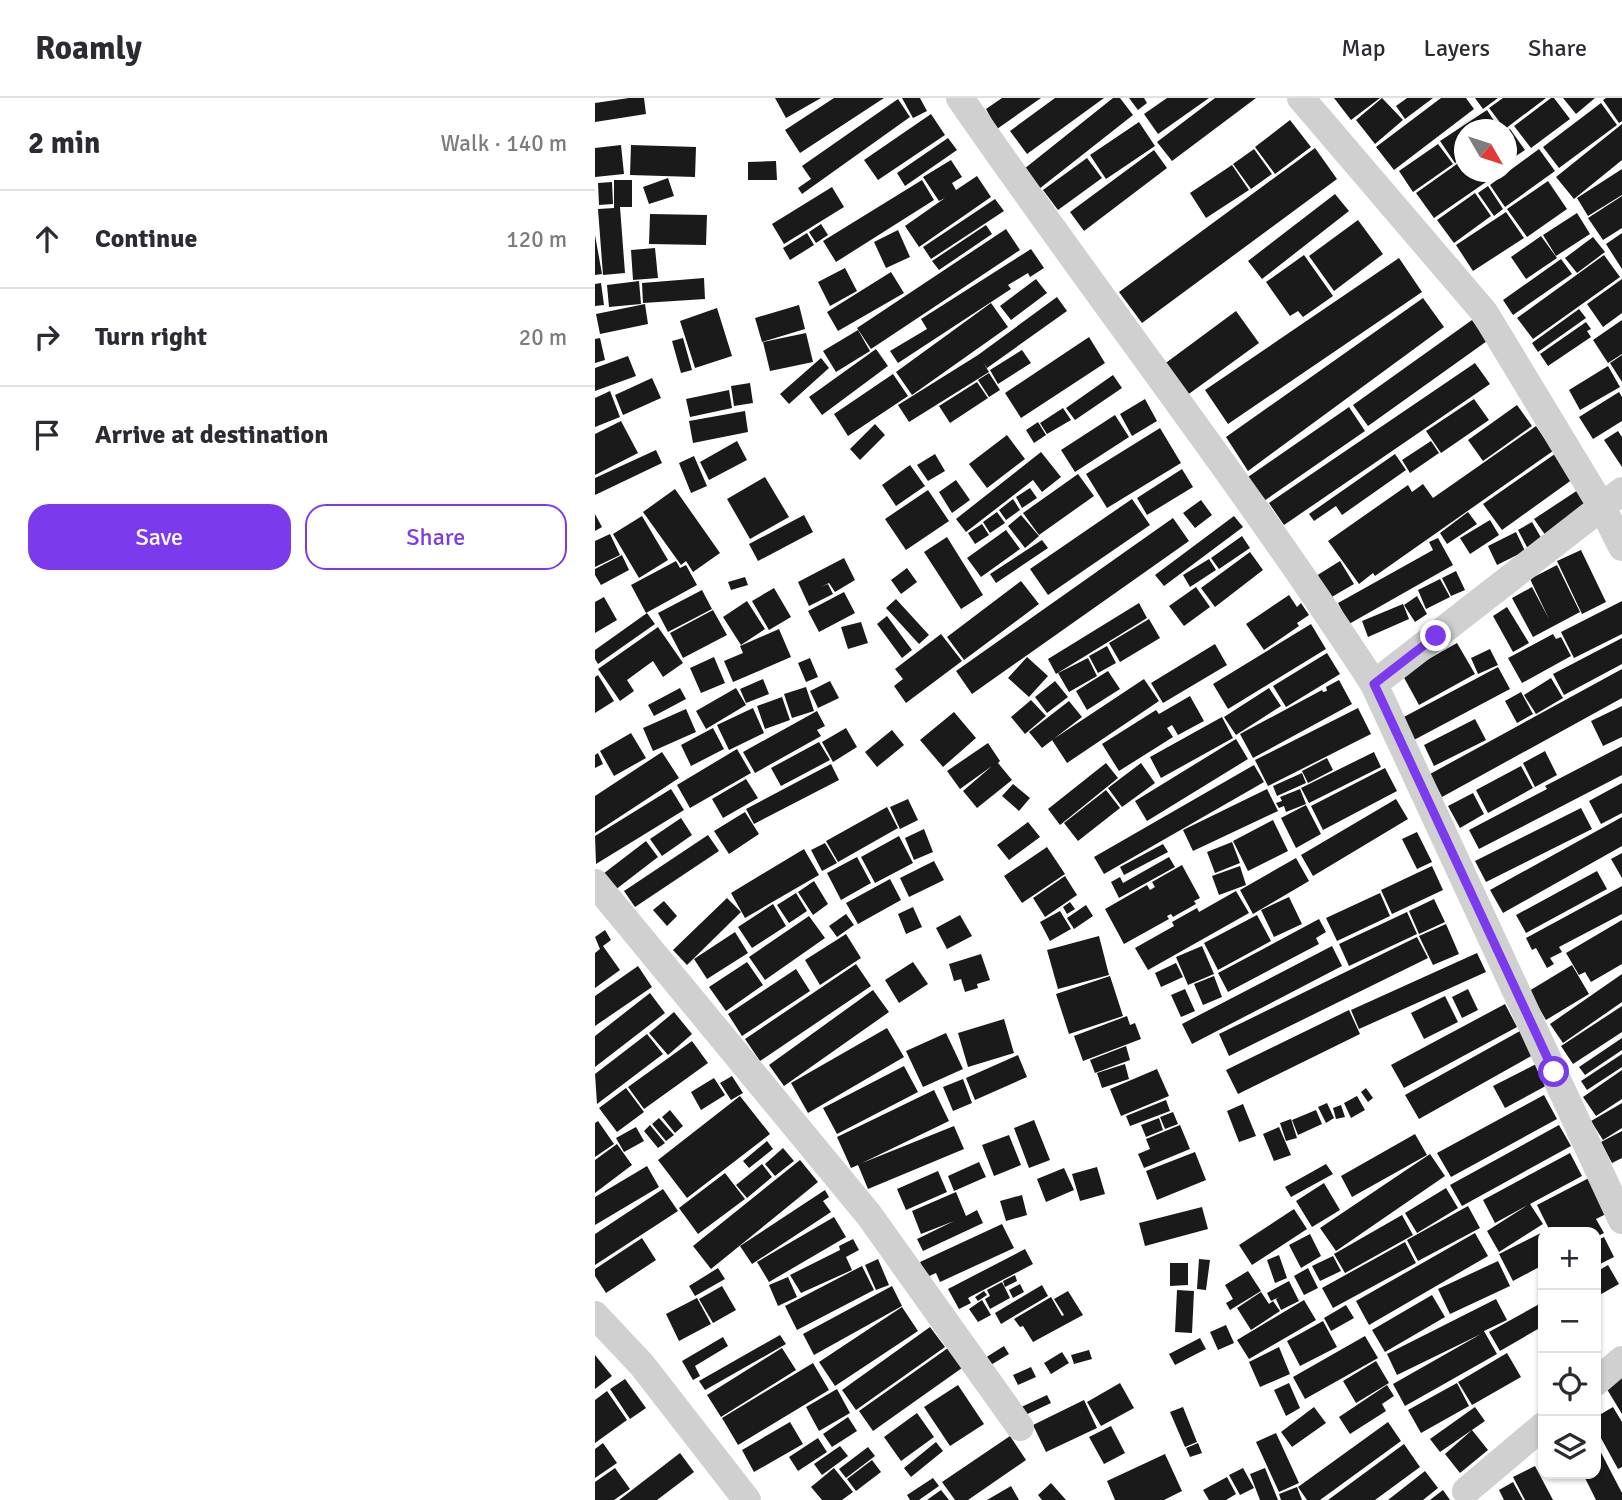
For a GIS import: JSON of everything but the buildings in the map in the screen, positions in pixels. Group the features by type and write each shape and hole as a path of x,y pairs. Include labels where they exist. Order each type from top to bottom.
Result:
{"street":[{"path":"960,98 1203,437 1374,684 1622,1220"},
{"path":"1301,98 1484,312 1612,499 1622,547"},
{"path":"1374,684 1612,499"},
{"path":"595,883 869,1215 1020,1427"},
{"path":"595,1315 642,1365 747,1500"},
{"path":"1601,1378 1622,1360"},
{"path":"1466,1492 1538,1430"}],"route":[{"path":"1436,636 1374,684 1554,1072"}]}
